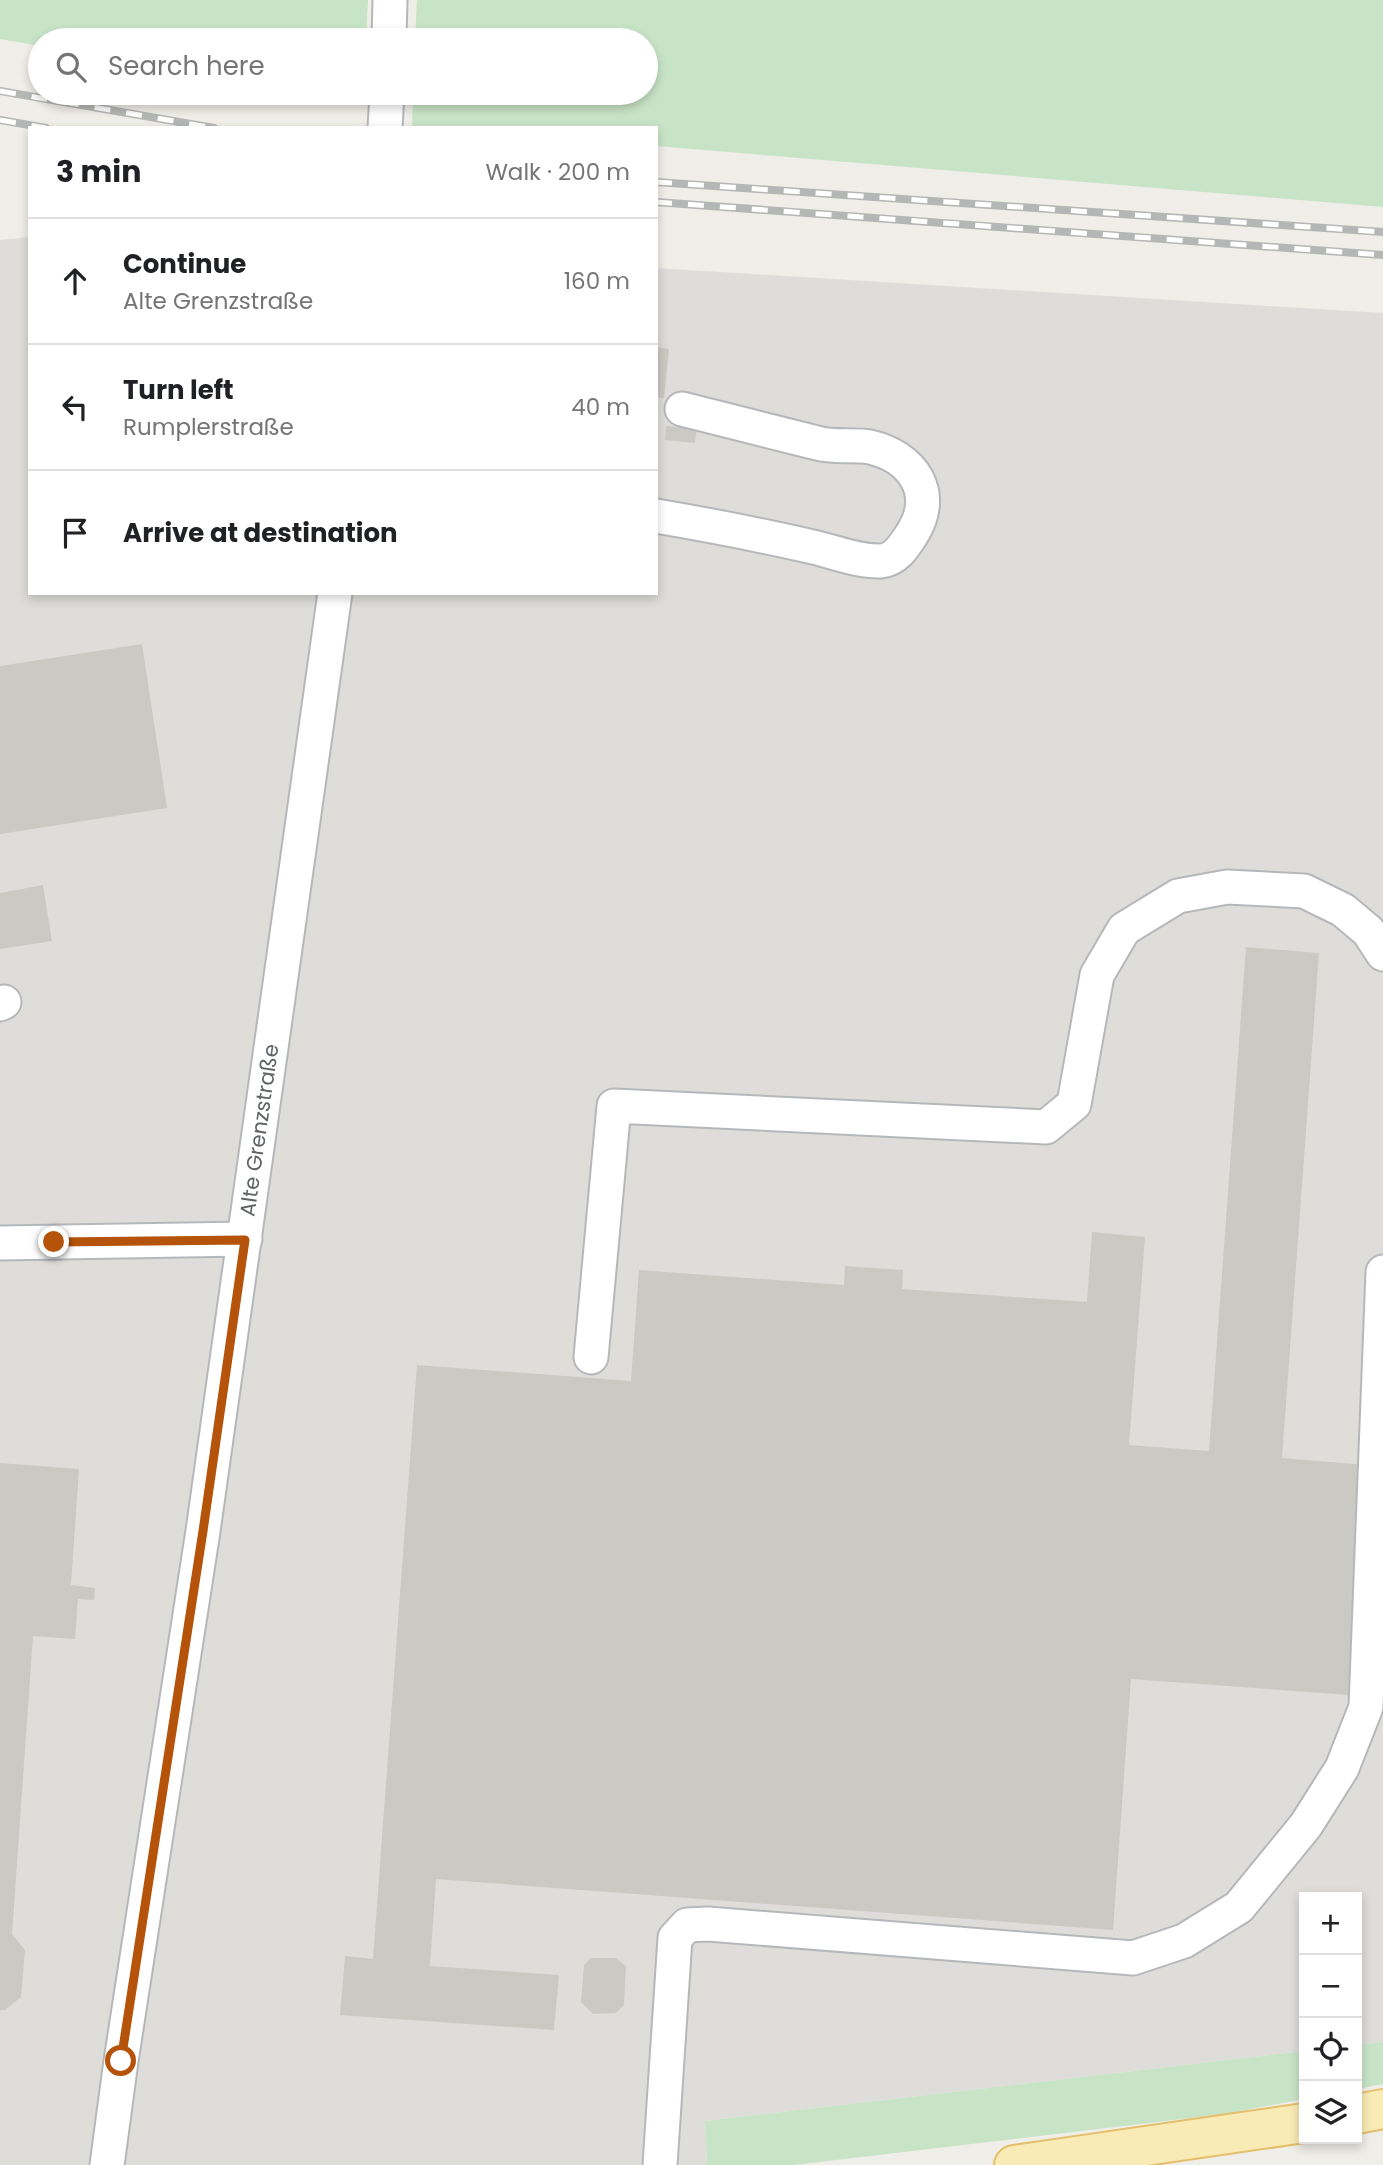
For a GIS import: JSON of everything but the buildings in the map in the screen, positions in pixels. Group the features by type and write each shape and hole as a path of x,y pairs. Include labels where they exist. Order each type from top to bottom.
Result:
{"main road":[{"path":"1362,2113 1383,2109"},
{"path":"1014,2165 1299,2124"}],"street":[{"path":"389,28 390,0"},
{"path":"385,126 386,105"},
{"path":"658,516 814,547 855,558 883,561 899,554 916,527 923,507 922,491 916,478 906,465 891,454 867,447 826,446 682,409"},
{"name":"Alte Grenzstraße","path":"107,2165 245,1240 335,595"},
{"path":"591,1357 614,1106 1046,1128 1074,1104 1097,975 1124,929 1178,896 1227,887 1304,891 1343,910 1368,932 1383,954"},
{"path":"0,1243 245,1240"},
{"path":"660,2165 675,1938 687,1926 708,1924 1133,1958 1184,1941 1239,1907 1306,1825 1342,1768 1366,1707 1383,1272"}],"shaded area":[{"path":"28,237 28,595 658,595 658,268 1383,313 1383,2042 1362,2044 1362,1892 1299,1892 1299,2052 705,2121 707,2165 0,2165 0,240"}],"green space":[{"path":"0,0 368,0 367,28 28,28 28,44 0,39"},
{"path":"417,0 1383,0 1383,207 658,146 658,126 412,126 413,105 658,105 658,28 416,28"},
{"path":"1383,2042 1383,2084 1362,2088 1362,2044"},
{"path":"1299,2052 1299,2100 1225,2114 794,2165 707,2165 705,2121"}],"railway":[{"path":"0,91 28,96"},
{"path":"81,105 202,126"},
{"path":"0,120 34,126"},
{"path":"658,182 1383,232"},
{"path":"658,202 1383,255"}],"route":[{"path":"54,1242 245,1240 121,2061"}]}
